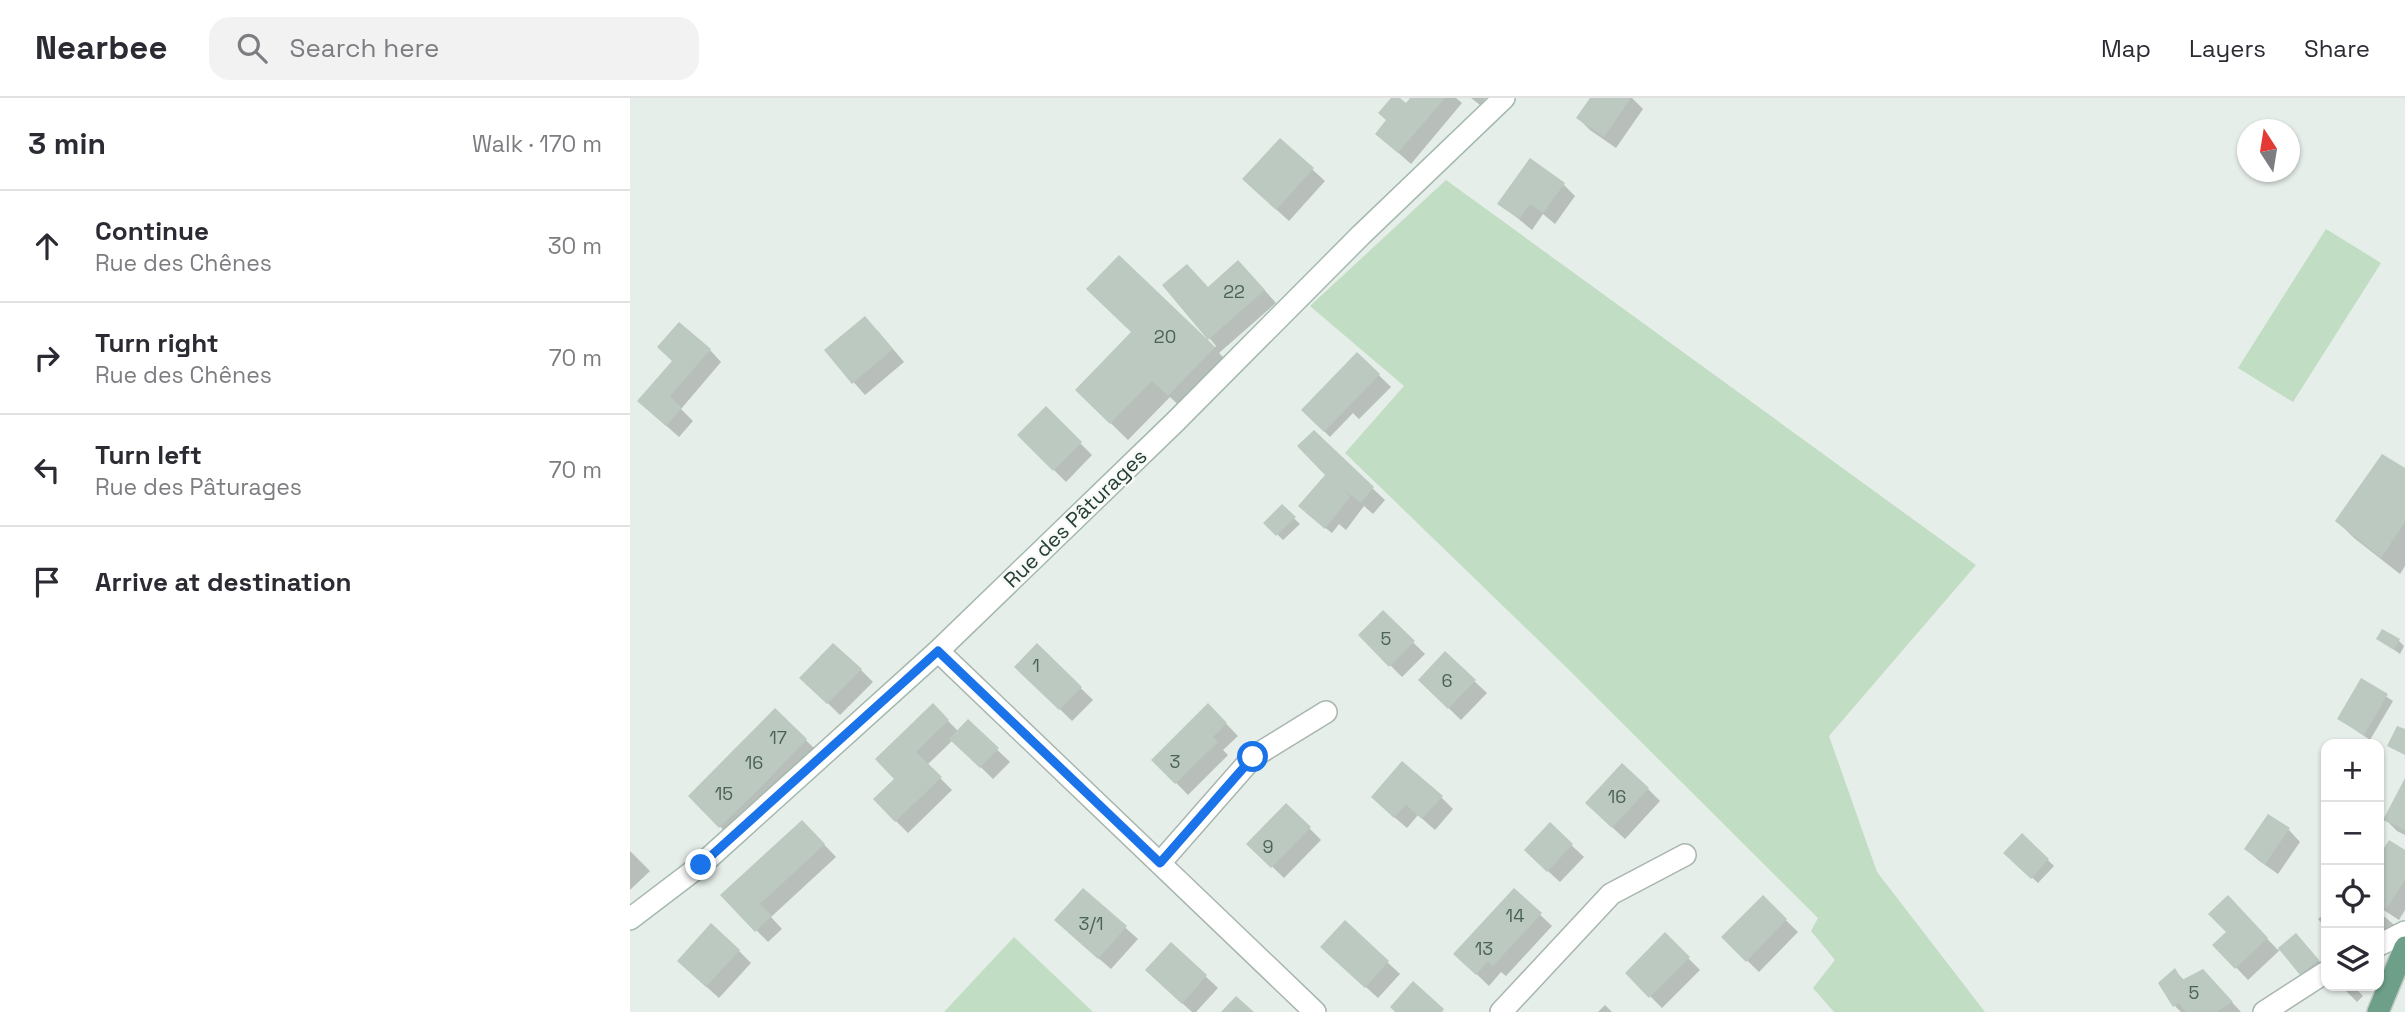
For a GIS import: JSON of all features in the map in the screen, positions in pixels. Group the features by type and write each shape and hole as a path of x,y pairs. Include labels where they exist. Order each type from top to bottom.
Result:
{"main road":[{"path":"2378,1012 2405,947"}],"street":[{"name":"Rue des Pâturages","path":"630,919 701,865 938,651 1504,98"},
{"path":"938,651 1315,1012"},
{"path":"1160,863 1253,757 1326,712"},
{"path":"1501,1012 1611,894 1685,855"},
{"path":"2384,942 2405,932"},
{"path":"2264,1012 2321,975"}],"green space":[{"path":"1446,180 1976,565 1829,736 1877,872 1985,1012 1834,1012 1813,988 1835,960 1811,931 1818,918 1563,664 1345,453 1404,386 1310,306"},
{"path":"2326,229 2381,263 2293,402 2238,368"},
{"path":"1014,937 1093,1012 944,1012"}],"building":[{"path":"1391,98 1400,98 1406,103 1410,98 1445,98 1398,153 1375,134 1386,120 1378,113"},
{"path":"1590,98 1631,98 1604,137 1576,118"},
{"path":"1280,138 1314,168 1276,210 1242,179"},
{"path":"1530,158 1565,183 1543,213 1530,204 1519,219 1497,204"},
{"path":"1119,255 1215,347 1168,396 1152,381 1110,424 1075,390 1131,332 1086,289"},
{"path":"1238,260 1265,290 1208,340 1162,285 1187,264 1208,287"},
{"path":"865,316 893,349 852,384 824,350"},
{"path":"679,322 711,349 670,396 682,408 666,426 637,401 672,361 657,347"},
{"path":"1357,352 1380,374 1324,432 1301,410"},
{"path":"1046,406 1082,442 1053,471 1017,435"},
{"path":"1314,430 1374,487 1361,503 1345,491 1350,497 1325,529 1298,506 1325,475 1297,446"},
{"path":"2382,454 2405,468 2405,522 2381,558 2335,521"},
{"path":"1282,504 1296,517 1276,536 1263,523"},
{"path":"1383,610 1415,641 1389,667 1358,635"},
{"path":"2382,629 2400,639 2394,650 2376,639"},
{"path":"833,643 862,669 827,704 799,678"},
{"path":"1037,643 1082,687 1059,710 1014,667"},
{"path":"1445,651 1476,680 1448,709 1418,680"},
{"path":"2361,678 2388,694 2364,735 2337,719"},
{"path":"933,703 949,720 916,752 942,777 895,822 873,799 894,779 875,759"},
{"path":"1208,703 1227,723 1213,737 1218,742 1175,784 1151,760"},
{"path":"775,708 807,739 719,828 688,796"},
{"path":"968,719 999,748 980,768 949,739"},
{"path":"2397,726 2405,729 2405,755 2387,746"},
{"path":"1402,761 1443,796 1422,819 1406,805 1394,818 1371,797"},
{"path":"1622,763 1649,788 1612,828 1585,803"},
{"path":"2405,778 2405,830 2384,818"},
{"path":"1286,803 1311,827 1271,868 1246,844"},
{"path":"2268,814 2290,828 2265,864 2244,849"},
{"path":"802,820 825,844 760,904 772,916 755,932 720,895"},
{"path":"1550,822 1573,844 1547,872 1524,850"},
{"path":"2022,833 2049,859 2031,879 2003,853"},
{"path":"2389,840 2405,850 2405,880 2386,909 2384,908 2384,848"},
{"path":"1083,888 1127,926 1098,959 1054,920"},
{"path":"1514,888 1542,913 1493,966 1488,961 1476,975 1453,954"},
{"path":"1763,895 1787,919 1746,962 1721,937"},
{"path":"2228,895 2268,938 2235,969 2212,945 2226,932 2208,914"},
{"path":"1345,920 1389,961 1365,988 1320,947"},
{"path":"711,923 740,950 706,987 677,961"},
{"path":"1665,932 1690,957 1649,998 1625,973"},
{"path":"2296,933 2319,960 2300,975 2278,948"},
{"path":"1171,942 1207,975 1182,1004 1145,970"},
{"path":"2175,968 2182,980 2203,969 2233,1002 2216,1012 2186,1012 2179,1003 2173,1007 2158,983"},
{"path":"1413,981 1444,1009 1442,1012 1395,1012 1390,1007"},
{"path":"1236,996 1254,1012 1221,1012"}],"route":[{"path":"701,865 938,651 1160,863 1253,757"}]}
